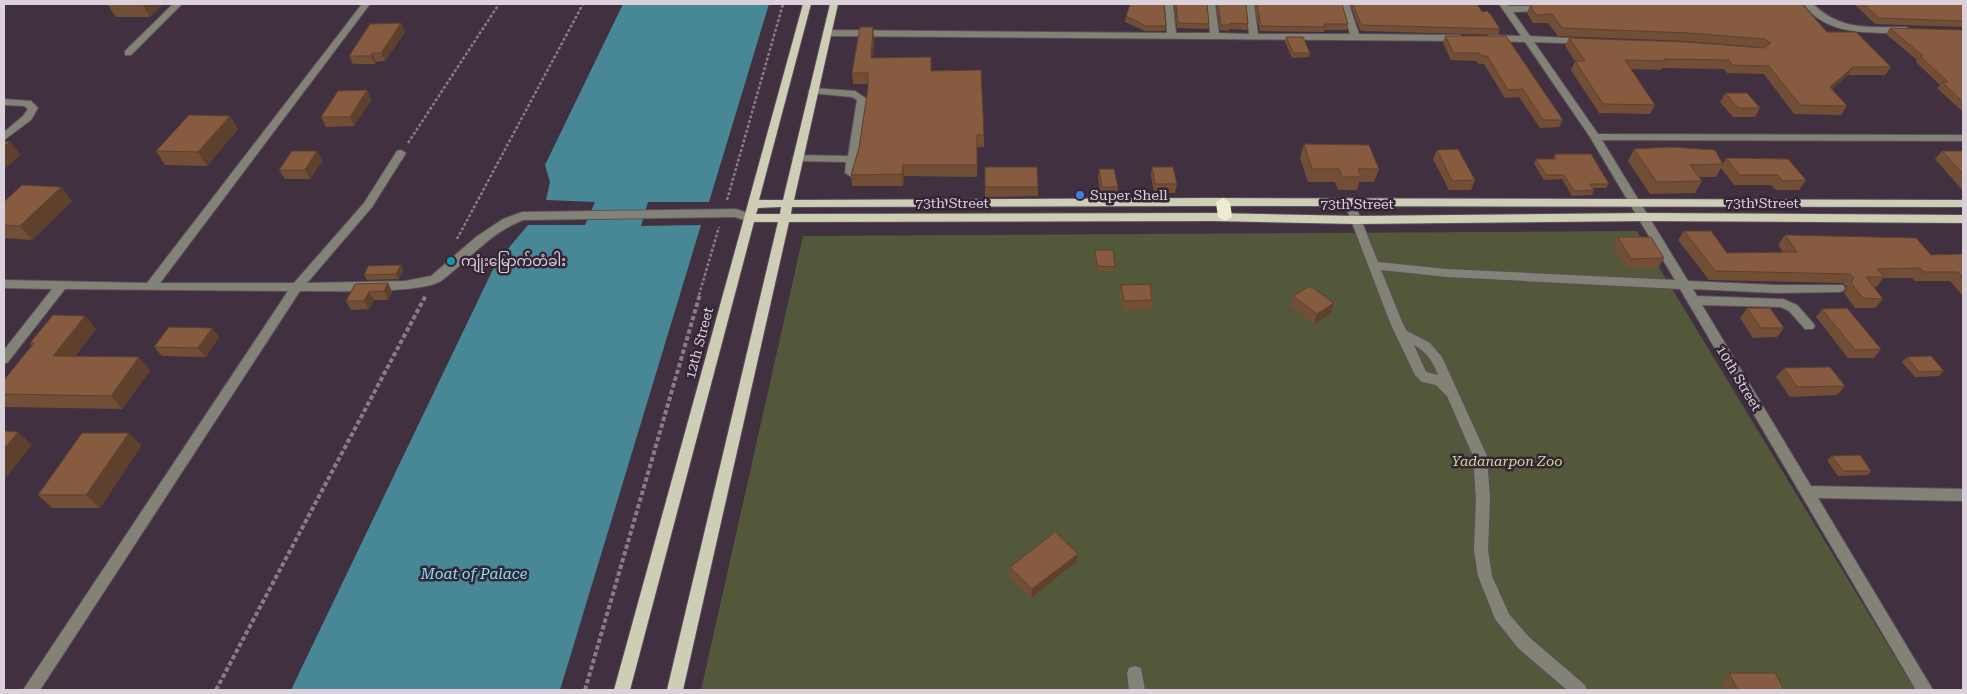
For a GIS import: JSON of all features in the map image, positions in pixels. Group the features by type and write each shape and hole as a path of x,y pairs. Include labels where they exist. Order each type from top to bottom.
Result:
{"highway":[{"path":"1223,202 1225,218"}],"main road":[{"name":"12th Street","path":"622,690 807,4"},
{"path":"675,690 834,4"},
{"name":"73th Street","path":"753,204 787,202 1963,204"},
{"name":"73th Street","path":"750,218 1225,218 1356,220 1644,217 1963,219"}],"street":[{"path":"128,53 178,4"},
{"path":"150,287 366,4"},
{"path":"1169,4 1172,35"},
{"path":"1211,4 1215,36"},
{"path":"1250,4 1254,36"},
{"path":"1345,4 1356,38"},
{"path":"1504,6 1532,9 1536,4"},
{"path":"1808,4 1824,20 1850,29 1919,30"},
{"name":"10th Street","path":"1504,6 1597,141 1644,217 1925,690"},
{"path":"828,33 1479,38 1598,42"},
{"path":"813,91 855,94 862,100 850,173"},
{"path":"4,102 27,103 33,108 27,118 4,137"},
{"path":"1597,141 1963,138"},
{"path":"31,690 297,287 368,205 402,153"},
{"path":"797,158 853,159"},
{"path":"1349,202 1392,313 1422,375 1427,379 1440,380 1460,405"},
{"path":"736,213 753,204"},
{"path":"4,284 150,287 405,285 435,279 465,251 494,230 515,218 528,215 736,213 750,218"},
{"path":"1373,265 1506,276 1776,289 1838,288"},
{"path":"4,359 62,285"},
{"path":"1692,300 1783,303 1793,308 1809,326"},
{"path":"1403,334 1426,346 1438,360 1460,405 1480,456 1482,471 1481,550 1485,576 1503,619 1524,643 1579,690"},
{"path":"1808,492 1963,495"},
{"path":"1135,673 1137,690"}],"path":[{"path":"402,153 499,4"},
{"path":"453,248 583,4"},
{"path":"585,690 783,4"},
{"path":"216,690 435,279"}],"green space":[{"name":"Yadanarpon Zoo","path":"1637,231 1915,690 701,690 803,236"}],"water":[{"name":"Moat of Palace","path":"623,4 769,4 709,202 648,202 641,226 701,225 560,690 291,690 496,263 528,225 585,225 595,202 546,200 550,182 545,165"}],"building":[{"path":"1130,4 1164,4 1166,26 1146,26 1126,16"},
{"path":"1176,4 1207,4 1209,24 1178,23"},
{"path":"1218,4 1246,4 1248,24 1230,23 1230,25 1221,25"},
{"path":"1257,4 1342,4 1348,24 1324,24 1325,27 1261,26"},
{"path":"1353,4 1477,4 1482,12 1487,11 1491,15 1500,29 1361,25"},
{"path":"1802,4 1827,32 1856,32 1891,67 1853,67 1830,87 1847,106 1800,105 1769,66 1732,65 1729,60 1625,60 1655,105 1603,104 1575,61 1585,61 1569,38 1688,42 1764,48 1771,43 1764,39 1689,33 1562,28 1552,14 1536,15 1530,5"},
{"path":"1864,4 1963,4 1963,21 1879,18"},
{"path":"401,23 381,53 372,53 371,56 349,56 370,24"},
{"path":"860,27 873,27 871,58 931,57 931,71 981,70 984,135 977,135 977,165 903,165 902,174 851,175 859,148 868,88 868,73 852,73"},
{"path":"1890,28 1963,30 1963,102 1942,82 1948,82 1920,56 1923,56"},
{"path":"1445,36 1506,36 1563,120 1543,120 1523,89 1508,90 1487,56 1482,56 1479,53 1454,53"},
{"path":"1286,37 1303,37 1310,53 1293,53"},
{"path":"367,90 350,117 321,117 338,91"},
{"path":"1725,93 1747,93 1760,108 1738,108"},
{"path":"189,115 230,116 198,152 156,151"},
{"path":"1304,144 1369,145 1379,169 1358,169 1361,177 1342,177 1339,169 1312,169"},
{"path":"1670,147 1715,150 1723,164 1690,165 1702,181 1657,182 1634,149"},
{"path":"1458,149 1475,180 1452,181 1437,150"},
{"path":"292,151 317,151 305,170 279,170"},
{"path":"1942,151 1963,151 1963,174"},
{"path":"1555,154 1591,154 1609,184 1590,184 1594,190 1574,191 1564,175 1546,175 1536,159 1556,159"},
{"path":"1726,158 1788,159 1806,180 1782,181 1778,175 1740,175"},
{"path":"985,167 1037,167 1038,187 985,187"},
{"path":"1152,167 1173,167 1177,184 1155,184"},
{"path":"1099,169 1114,169 1118,187 1102,187"},
{"path":"22,185 61,187 20,226 4,225 4,202"},
{"path":"1684,231 1711,231 1727,253 1797,252 1785,235 1916,238 1931,255 1963,254 1963,277 1958,272 1923,272 1920,268 1877,269 1884,277 1866,277 1883,299 1863,298 1851,283 1854,278 1850,274 1715,271"},
{"path":"1618,237 1651,237 1664,258 1631,259"},
{"path":"1095,250 1113,250 1115,267 1097,266"},
{"path":"401,265 396,274 364,275 368,266"},
{"path":"388,283 384,291 369,292 364,301 346,301 355,284"},
{"path":"1150,284 1152,300 1124,301 1121,285"},
{"path":"1310,286 1334,303 1317,314 1293,296"},
{"path":"1747,308 1770,308 1784,328 1761,328"},
{"path":"1847,308 1881,349 1855,350 1822,309"},
{"path":"53,315 85,316 53,356 139,357 111,396 4,394 4,380 34,343 30,343"},
{"path":"169,327 212,328 198,348 154,347"},
{"path":"1931,356 1944,371 1919,372 1907,357"},
{"path":"1830,367 1845,386 1797,387 1784,368"},
{"path":"4,431 18,432 4,449"},
{"path":"82,433 129,433 86,495 38,495"},
{"path":"1860,455 1871,471 1843,471 1832,456"},
{"path":"1055,532 1078,554 1032,589 1010,567"},
{"path":"1729,673 1775,673 1784,690 1738,690"}],"place":[{"name":"Super Shell","path":"1080,195"},
{"name":"ကျုံးမြောက်တံခါး","path":"451,261"}]}
